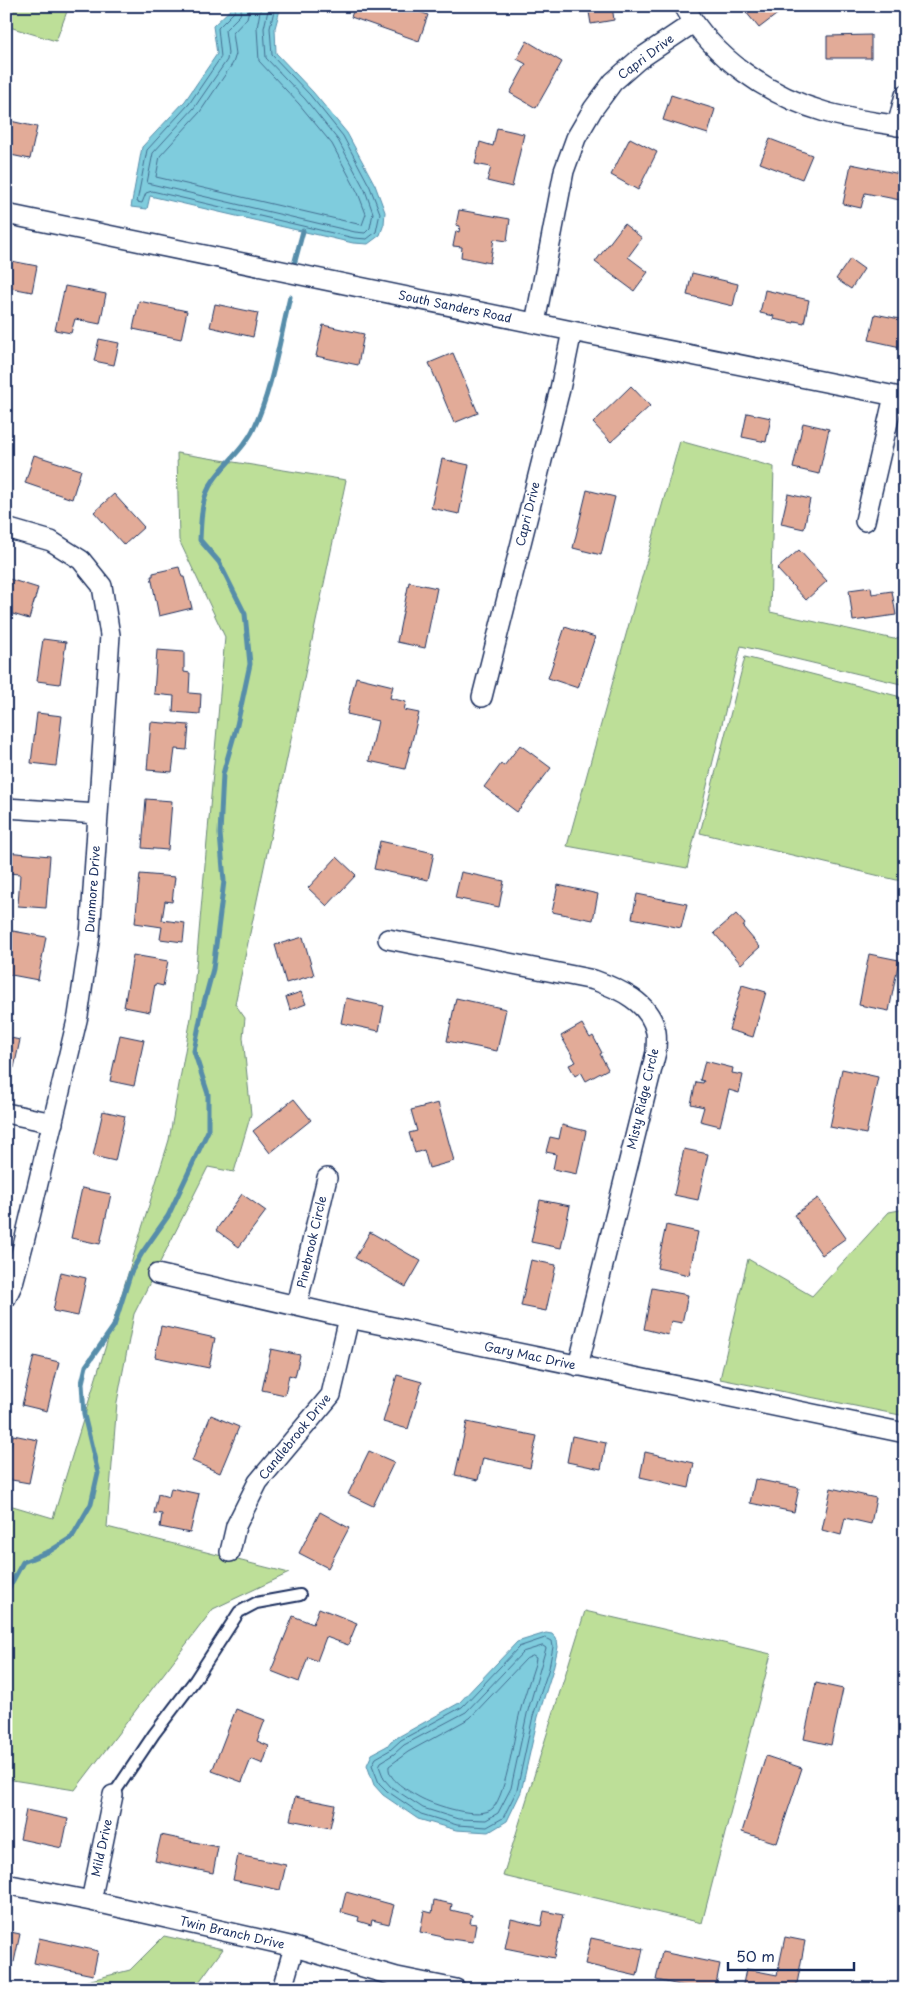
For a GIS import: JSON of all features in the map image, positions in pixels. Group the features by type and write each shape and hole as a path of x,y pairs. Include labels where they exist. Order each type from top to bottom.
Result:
{"street":[{"path":"684,6 694,23 739,68 774,92 826,113 901,126 905,94"},
{"name":"Capri Drive","path":"534,323 564,170 576,138 593,109 613,82 638,60 694,23"},
{"name":"South Sanders Road","path":"6,214 899,397"},
{"name":"Capri Drive","path":"482,697 560,390 572,331"},
{"path":"865,522 899,397"},
{"name":"Dunmore Drive","path":"6,528 51,541 82,560 102,586 110,635 90,935 78,1016 24,1242 13,1283 6,1298"},
{"path":"6,808 98,814"},
{"name":"Misty Ridge Circle","path":"388,939 594,980 617,988 636,1000 648,1014 656,1031 656,1052 578,1366"},
{"path":"6,1114 53,1123"},
{"name":"Pinebrook Circle","path":"297,1306 327,1178"},
{"name":"Gary Mac Drive","path":"157,1274 349,1318 905,1433"},
{"name":"Candlebrook Drive","path":"230,1552 236,1526 258,1482 331,1395 349,1318"},
{"name":"Mild Drive","path":"91,1901 113,1795"},
{"name":"Twin Branch Drive","path":"6,1884 91,1901 294,1948 397,1977 456,1989"},
{"path":"282,1989 294,1948"}],"lane":[{"path":"113,1795 239,1612 256,1603 300,1595"}],"green space":[{"path":"6,6 69,6 56,41 6,26"},
{"path":"680,441 774,467 770,612 894,639 905,635 905,685 741,646 687,868 567,846"},
{"path":"177,453 346,480 235,1004 245,1018 243,1037 251,1114 234,1172 208,1167 134,1314 117,1402 107,1527 289,1573 213,1609 75,1790 6,1779 6,1504 53,1518 169,1140 192,1012 225,637 179,540"},
{"path":"745,657 905,698 905,882 700,833"},
{"path":"905,1209 905,1329 903,1338 905,1339 905,1416 720,1379 748,1259 812,1296 889,1212"},
{"path":"585,1611 771,1654 702,1923 503,1876"},
{"path":"164,1936 223,1949 194,1989 56,1989 130,1970"}],"water":[{"path":"234,6 281,6 275,28 276,53 313,92 347,133 375,185 385,212 384,224 380,235 368,244 353,243 150,196 147,209 131,207 142,147 185,101 217,54 213,26"},
{"path":"546,1633 552,1634 557,1640 558,1647 538,1717 521,1792 507,1821 489,1832 456,1830 418,1819 383,1795 374,1785 367,1765 372,1754 387,1746 391,1741 459,1703 517,1642"}],"building":[{"path":"355,6 405,6 428,15 419,41 351,17"},
{"path":"588,6 612,6 614,20 591,24"},
{"path":"741,6 775,6 780,12 759,28"},
{"path":"871,35 871,58 827,58 827,36"},
{"path":"527,41 562,62 536,108 510,93 526,64 517,59"},
{"path":"671,95 715,109 708,134 663,120"},
{"path":"6,120 37,127 30,159 6,154"},
{"path":"497,128 524,134 512,187 487,181 491,167 475,164 480,142 493,146"},
{"path":"630,138 657,152 638,190 611,175"},
{"path":"770,139 812,155 802,179 760,163"},
{"path":"851,164 905,175 905,201 865,193 861,208 843,204"},
{"path":"459,210 510,219 507,241 494,239 490,263 461,257 462,247 453,246 456,231 459,232 460,226 456,225"},
{"path":"624,224 642,238 628,257 648,272 634,291 595,262"},
{"path":"850,259 864,269 851,289 836,279"},
{"path":"6,260 37,266 32,292 6,287"},
{"path":"692,273 738,284 733,306 687,295"},
{"path":"65,286 106,294 100,324 75,319 71,333 55,330"},
{"path":"765,290 809,300 804,323 773,319 774,316 760,313"},
{"path":"139,301 187,311 181,339 133,329"},
{"path":"215,304 258,313 253,337 210,327"},
{"path":"875,314 905,320 905,348 869,340"},
{"path":"323,325 364,334 358,365 316,356"},
{"path":"99,339 119,343 114,365 94,361"},
{"path":"453,353 478,413 454,423 429,363"},
{"path":"631,386 650,406 611,442 593,423"},
{"path":"747,413 771,418 766,442 742,437"},
{"path":"803,423 829,429 819,474 793,468"},
{"path":"6,452 10,453 6,470"},
{"path":"34,455 81,470 72,499 25,483"},
{"path":"442,459 469,465 459,514 431,508"},
{"path":"587,490 615,497 601,555 573,548"},
{"path":"114,494 144,527 124,545 94,512"},
{"path":"788,494 810,499 804,529 781,524"},
{"path":"799,550 827,581 806,600 777,569"},
{"path":"179,567 182,577 184,577 192,608 159,616 151,576 153,576 153,573"},
{"path":"6,578 38,588 29,619 6,612"},
{"path":"409,582 437,588 425,648 397,642"},
{"path":"871,587 872,594 892,591 896,615 853,621 849,590"},
{"path":"565,627 595,637 578,688 548,678"},
{"path":"43,639 66,642 60,684 37,681"},
{"path":"157,650 184,652 184,672 190,673 189,693 201,694 200,714 173,712 174,696 154,694"},
{"path":"356,677 393,686 390,698 406,702 404,710 419,713 405,769 369,761 378,721 347,714"},
{"path":"37,713 62,716 56,766 31,763"},
{"path":"151,722 189,725 187,750 175,749 172,772 147,770"},
{"path":"520,745 551,768 517,812 484,787 501,764 504,766"},
{"path":"146,799 172,801 168,850 142,848"},
{"path":"380,841 434,853 428,880 374,869"},
{"path":"6,852 50,856 46,908 18,906 20,874 6,873"},
{"path":"337,857 356,875 327,906 308,888"},
{"path":"461,872 504,881 499,907 455,898"},
{"path":"140,874 175,877 172,902 165,901 162,920 185,923 183,942 160,939 162,927 135,923"},
{"path":"558,885 598,894 593,920 552,912"},
{"path":"637,894 687,904 681,928 632,918"},
{"path":"736,914 745,924 743,927 760,947 741,964 714,933"},
{"path":"13,931 46,937 38,980 6,974 6,964"},
{"path":"303,937 314,975 286,983 275,945"},
{"path":"869,954 899,960 889,1011 859,1005"},
{"path":"133,955 168,961 163,986 155,984 150,1012 124,1007"},
{"path":"742,985 766,992 753,1037 729,1030"},
{"path":"301,992 306,1004 290,1010 286,997"},
{"path":"346,998 384,1006 379,1031 341,1023"},
{"path":"456,998 506,1009 497,1051 447,1041"},
{"path":"582,1024 590,1038 593,1036 608,1069 586,1081 581,1072 575,1076 569,1065 576,1062 561,1036"},
{"path":"120,1035 144,1040 134,1086 110,1081"},
{"path":"6,1037 20,1040 14,1068 6,1066"},
{"path":"705,1061 733,1068 732,1073 743,1075 739,1093 729,1090 720,1126 700,1121 704,1107 691,1104 696,1082 703,1083 704,1081 700,1080"},
{"path":"842,1069 878,1077 866,1134 830,1127"},
{"path":"294,1099 311,1120 270,1153 253,1131"},
{"path":"438,1103 454,1161 429,1168 424,1150 415,1153 409,1133 417,1131 411,1110"},
{"path":"103,1111 125,1116 115,1161 93,1156"},
{"path":"562,1125 586,1131 577,1174 553,1169 556,1154 546,1152 550,1137 559,1139"},
{"path":"684,1149 708,1154 698,1200 674,1195"},
{"path":"82,1188 111,1194 100,1244 71,1238"},
{"path":"242,1194 266,1211 239,1247 216,1230"},
{"path":"818,1198 846,1238 822,1255 794,1215"},
{"path":"540,1200 570,1206 561,1248 531,1242"},
{"path":"666,1225 698,1232 689,1275 657,1268"},
{"path":"370,1232 421,1261 406,1287 355,1258"},
{"path":"531,1260 556,1265 546,1311 521,1306"},
{"path":"61,1272 86,1278 78,1316 53,1311"},
{"path":"652,1288 688,1295 682,1323 671,1321 668,1335 644,1329"},
{"path":"161,1326 215,1338 209,1368 155,1357"},
{"path":"271,1349 300,1355 295,1377 289,1375 285,1395 262,1390"},
{"path":"34,1356 59,1362 47,1411 22,1405"},
{"path":"397,1375 422,1382 408,1429 383,1422"},
{"path":"211,1415 239,1427 220,1473 192,1461"},
{"path":"467,1422 537,1436 530,1468 483,1458 478,1480 455,1475"},
{"path":"13,1435 38,1440 29,1483 6,1479 6,1469"},
{"path":"572,1436 606,1443 601,1469 567,1462"},
{"path":"369,1451 394,1462 373,1506 348,1494"},
{"path":"645,1452 694,1463 689,1488 640,1477"},
{"path":"755,1479 799,1488 794,1512 750,1503"},
{"path":"171,1488 199,1494 190,1533 160,1527 162,1514 154,1513 158,1494 169,1497"},
{"path":"831,1488 876,1498 871,1524 845,1518 841,1535 822,1530"},
{"path":"320,1512 349,1528 328,1568 299,1553"},
{"path":"319,1608 357,1623 348,1645 326,1637 317,1661 308,1657 299,1682 271,1671 293,1616 313,1624"},
{"path":"816,1683 843,1689 831,1745 804,1739"},
{"path":"236,1709 265,1720 257,1741 269,1746 263,1764 251,1759 242,1782 212,1771"},
{"path":"766,1756 802,1768 777,1843 742,1832"},
{"path":"295,1797 335,1805 330,1828 290,1820"},
{"path":"26,1810 68,1819 62,1848 20,1839"},
{"path":"161,1835 218,1847 213,1873 155,1861"},
{"path":"238,1855 286,1865 280,1890 233,1880"},
{"path":"346,1892 394,1905 389,1924 372,1920 371,1925 358,1921 359,1917 341,1912"},
{"path":"434,1900 452,1904 451,1910 472,1915 470,1923 476,1924 473,1942 443,1938 420,1932 424,1911 432,1913"},
{"path":"544,1911 563,1915 554,1958 505,1948 511,1919 541,1926"},
{"path":"6,1931 20,1934 14,1962 6,1960"},
{"path":"785,1937 805,1941 796,1989 742,1989 746,1969 777,1975"},
{"path":"39,1938 98,1951 93,1975 34,1963"},
{"path":"591,1938 643,1949 637,1976 585,1964"},
{"path":"662,1952 720,1964 715,1989 699,1989 656,1980"},
{"path":"212,1980 236,1988 209,1989"}],"waterway":[{"path":"295,261 303,231"},
{"path":"6,1593 23,1562 50,1551 72,1537 91,1504 98,1473 84,1415 82,1383 86,1366 114,1326 131,1272 168,1216 208,1131 208,1094 194,1051 213,969 224,881 220,834 223,774 237,725 250,664 245,614 219,562 200,540 201,517 209,487 245,443 260,415 275,364 290,297"}]}
